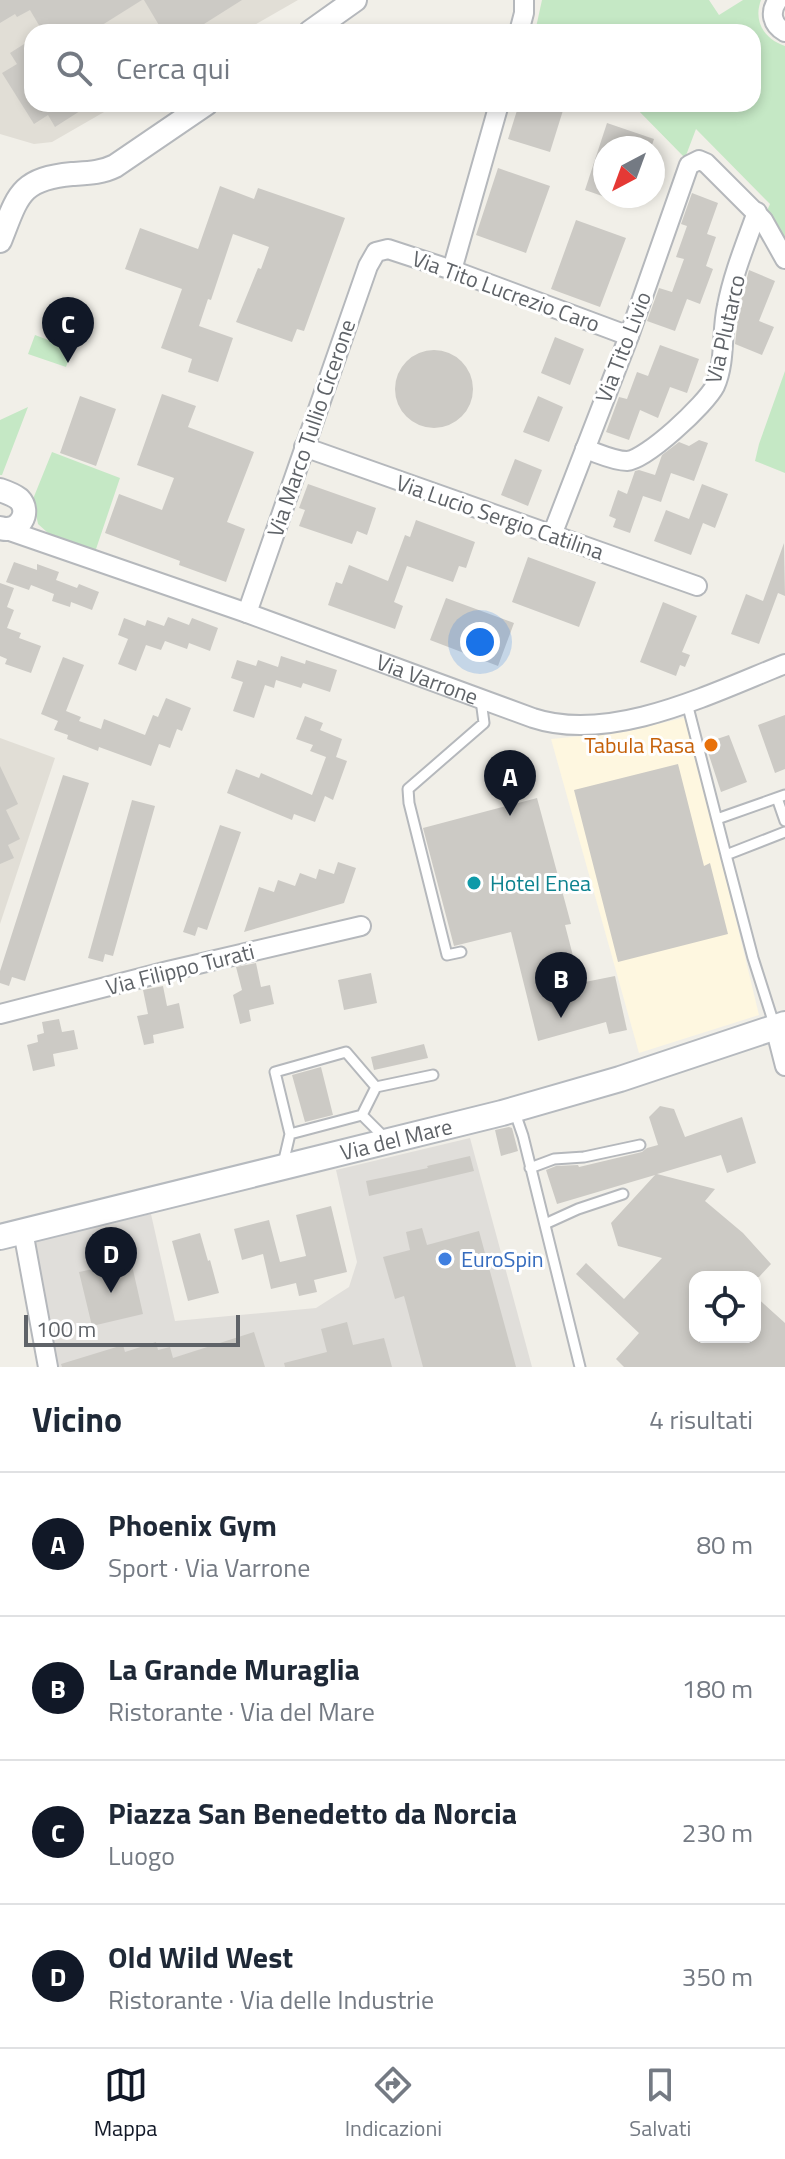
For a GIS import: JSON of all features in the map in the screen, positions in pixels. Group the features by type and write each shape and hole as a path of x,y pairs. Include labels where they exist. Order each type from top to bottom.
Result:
{"main road":[{"name":"Via del Mare","path":"11,1234 514,1110 616,1080 780,1025"}],"street":[{"path":"521,24 524,0"},
{"path":"778,0 773,9 773,19 785,32"},
{"path":"319,24 340,4"},
{"path":"0,241 16,202 35,181 107,170 194,112"},
{"path":"452,270 497,112"},
{"name":"Via Tito Livio","path":"552,535 629,336 689,165 703,161 709,165 757,212"},
{"path":"757,212 785,259"},
{"name":"Via Plutarco","path":"585,449 618,460 638,458 706,399 718,378 727,302 757,212"},
{"name":"Via Tito Lucrezio Caro","path":"383,249 452,270 629,336"},
{"name":"Via Marco Tullio Cicerone","path":"247,613 368,266 374,253 383,249"},
{"name":"Via Lucio Sergio Catilina","path":"304,447 697,586"},
{"path":"0,490 22,502 20,523 15,528 4,529"},
{"name":"Via Varrone","path":"22,502 31,520 42,532 73,553"},
{"name":"Via Varrone","path":"4,529 546,722 578,726 641,717 785,664"},
{"name":"Via Filippo Turati","path":"0,1014 361,926"},
{"path":"780,1025 785,1066"},
{"path":"11,1234 48,1367"}],"lane":[{"path":"461,952 447,955 408,789 484,723 481,699"},
{"path":"686,702 753,958 780,1025"},
{"path":"717,819 781,797 785,821"},
{"path":"726,855 785,832"},
{"path":"282,1168 290,1134 275,1072 346,1052 376,1087"},
{"path":"376,1087 433,1075"},
{"path":"290,1134 362,1115 376,1087"},
{"path":"514,1110 580,1367"},
{"path":"362,1115 389,1142"},
{"path":"530,1168 554,1159 584,1157 640,1145"},
{"path":"545,1224 623,1194"}],"shaded area":[{"path":"0,0 298,0 256,24 24,24 24,112 104,112 52,142 34,144 0,134"},
{"path":"687,717 759,1015 639,1053 551,739 624,732"},
{"path":"0,738 55,758 0,924"},
{"path":"470,1138 532,1367 56,1367 35,1238 151,1214 175,1321 316,1308 349,1287 357,1262 336,1170"}],"green space":[{"path":"542,0 709,0 719,15 743,0 761,0 758,15 761,24 537,24"},
{"path":"761,25 771,39 785,46 785,250 763,220 770,204 696,129 685,158 640,112 761,112"},
{"path":"35,335 72,349 66,367 28,354"},
{"path":"785,371 785,473 755,461"},
{"path":"28,407 2,475 0,475 0,420"},
{"path":"52,452 120,478 94,555 57,541 38,524 33,499"}],"building":[{"path":"0,0 142,0 104,24 38,24 30,10 0,23"},
{"path":"144,0 242,0 204,24 158,24"},
{"path":"24,44 24,108 2,73 17,64 10,53"},
{"path":"26,112 78,112 55,127 48,115 34,124"},
{"path":"516,112 562,112 550,152 508,139"},
{"path":"607,123 645,136 603,136"},
{"path":"593,166 593,193 585,190"},
{"path":"498,168 550,186 526,253 476,235"},
{"path":"220,186 254,199 258,188 345,218 304,331 297,329 292,342 236,322 269,247 233,234 199,326 233,338 218,382 188,372 192,359 161,348 182,289 125,269 140,228 198,249"},
{"path":"692,193 718,203 707,234 716,237 706,266 713,269 700,304 687,299 675,331 647,321 659,288 672,292 684,259 676,257 687,226 681,224"},
{"path":"576,220 626,238 600,307 551,289"},
{"path":"749,270 775,281 759,321 774,327 762,355 735,344 739,308"},
{"path":"555,337 584,349 570,385 541,373"},
{"path":"660,345 699,359 687,393 670,387 658,418 640,410 629,440 606,432 619,397 627,399 637,372 648,376"},
{"path":"434,350 449,353 462,361 470,374 473,389 470,404 462,417 449,425 434,428 419,425 406,417 398,404 395,389 398,374 406,361 419,353"},
{"path":"162,394 196,406 188,427 254,452 227,522 245,529 226,582 105,533 119,494 162,510 174,478 137,465"},
{"path":"80,396 116,409 96,466 60,453"},
{"path":"538,396 563,407 549,442 523,432"},
{"path":"699,440 708,443 694,481 671,473 661,502 643,496 630,533 613,527 616,519 609,516 618,490 627,494 635,471 655,475 662,455 679,442 689,446"},
{"path":"515,459 542,470 528,506 501,495"},
{"path":"308,484 376,508 367,535 357,531 352,544 299,526 305,510 299,508"},
{"path":"702,484 728,494 715,528 703,523 691,555 654,541 666,510 689,519"},
{"path":"416,520 475,542 466,568 459,566 453,582 407,566 394,602 403,606 395,629 328,605 336,582 342,584 349,565 388,581 405,535 410,537"},
{"path":"784,543 785,596 778,593 759,644 731,634 746,594 763,601"},
{"path":"528,557 596,582 579,627 512,602"},
{"path":"14,562 37,570 37,564 59,572 56,580 99,592 92,610 71,602 70,607 52,601 54,594 31,585 29,590 6,582"},
{"path":"0,583 14,588 7,607 14,610 7,628 21,633 19,638 41,646 31,673 5,664 7,659 0,656"},
{"path":"446,598 514,623 498,666 430,640"},
{"path":"663,602 697,616 682,652 690,655 685,667 680,665 676,676 640,662"},
{"path":"168,617 189,625 192,618 218,628 210,651 189,643 187,649 165,641 161,650 146,645 136,671 118,664 128,639 118,635 124,618 145,626 147,620 164,626"},
{"path":"281,656 337,670 330,692 303,683 301,688 276,680 274,688 265,685 254,718 233,711 243,682 231,678 237,660 256,666 258,660 278,667"},
{"path":"63,657 84,665 66,711 81,717 79,721 101,729 104,719 145,735 153,715 158,717 166,698 191,708 182,731 177,729 170,748 159,744 151,766 99,747 98,751 67,739 68,735 54,730 58,721 41,714"},
{"path":"785,715 785,769 775,773 758,725"},
{"path":"305,716 323,723 320,730 342,739 336,757 347,761 333,800 325,796 315,822 294,814 292,820 227,793 236,769 259,778 261,773 312,795 326,757 310,751 313,745 296,739"},
{"path":"729,735 747,782 721,792 705,743"},
{"path":"678,764 704,866 710,863 728,934 618,962 574,790"},
{"path":"0,766 18,804 6,810 20,839 8,845 14,858 0,864"},
{"path":"63,775 89,783 25,981 12,977 9,986 0,983 0,971"},
{"path":"537,798 571,924 565,925 580,983 615,976 627,1030 609,1034 606,1022 538,1041 511,932 454,946 423,828"},
{"path":"132,800 155,806 113,956 105,954 103,962 88,958"},
{"path":"220,825 241,832 207,930 198,927 195,936 183,932"},
{"path":"338,862 356,868 344,903 244,932 259,887 274,892 278,880 295,886 300,873 316,879 319,869 334,874"},
{"path":"256,963 261,987 270,985 274,1004 249,1010 251,1021 240,1024 233,995 242,990 236,967"},
{"path":"371,973 377,1003 344,1010 338,980"},
{"path":"163,986 167,1006 179,1003 184,1028 153,1035 154,1043 144,1045 137,1016 148,1014 143,990"},
{"path":"59,1019 62,1032 74,1030 78,1049 53,1054 55,1066 33,1071 27,1045 38,1042 37,1035 44,1033 42,1022"},
{"path":"424,1044 428,1058 374,1070 371,1057"},
{"path":"321,1067 333,1115 305,1122 292,1075"},
{"path":"660,1106 674,1109 685,1137 742,1117 756,1163 727,1173 721,1155 657,1174 715,1189 705,1201 743,1233 771,1264 761,1275 761,1271 689,1271 689,1343 761,1343 761,1301 785,1323 785,1367 624,1367 616,1359 639,1333 576,1274 586,1263 624,1299 662,1258 618,1246 611,1223 655,1175 557,1204 546,1170 556,1166 579,1167 642,1152 658,1145 649,1117"},
{"path":"512,1128 518,1151 501,1156 495,1130"},
{"path":"470,1156 474,1171 369,1196 366,1181"},
{"path":"331,1206 347,1272 314,1280 317,1292 299,1296 296,1283 271,1289 263,1254 242,1260 234,1229 269,1220 280,1262 306,1256 296,1215"},
{"path":"422,1228 427,1245 479,1231 516,1367 423,1367 404,1296 395,1299 383,1257 410,1250 406,1232"},
{"path":"200,1233 219,1293 188,1301 172,1241"},
{"path":"131,1261 143,1314 92,1326 79,1272"},
{"path":"347,1322 353,1345 384,1338 392,1367 285,1367 284,1363 327,1352 321,1329"},
{"path":"254,1332 265,1367 62,1367 61,1364 123,1345 125,1352 156,1342 158,1350 170,1347 173,1358"}],"place":[{"name":"Piazza San Benedetto da Norcia","path":"68,363"},
{"name":"Tabula Rasa","path":"711,745"},
{"name":"Phoenix Gym","path":"510,816"},
{"name":"Hotel Enea","path":"474,883"},
{"name":"La Grande Muraglia","path":"561,1018"},
{"name":"EuroSpin","path":"445,1259"},
{"name":"Old Wild West","path":"111,1293"}]}
